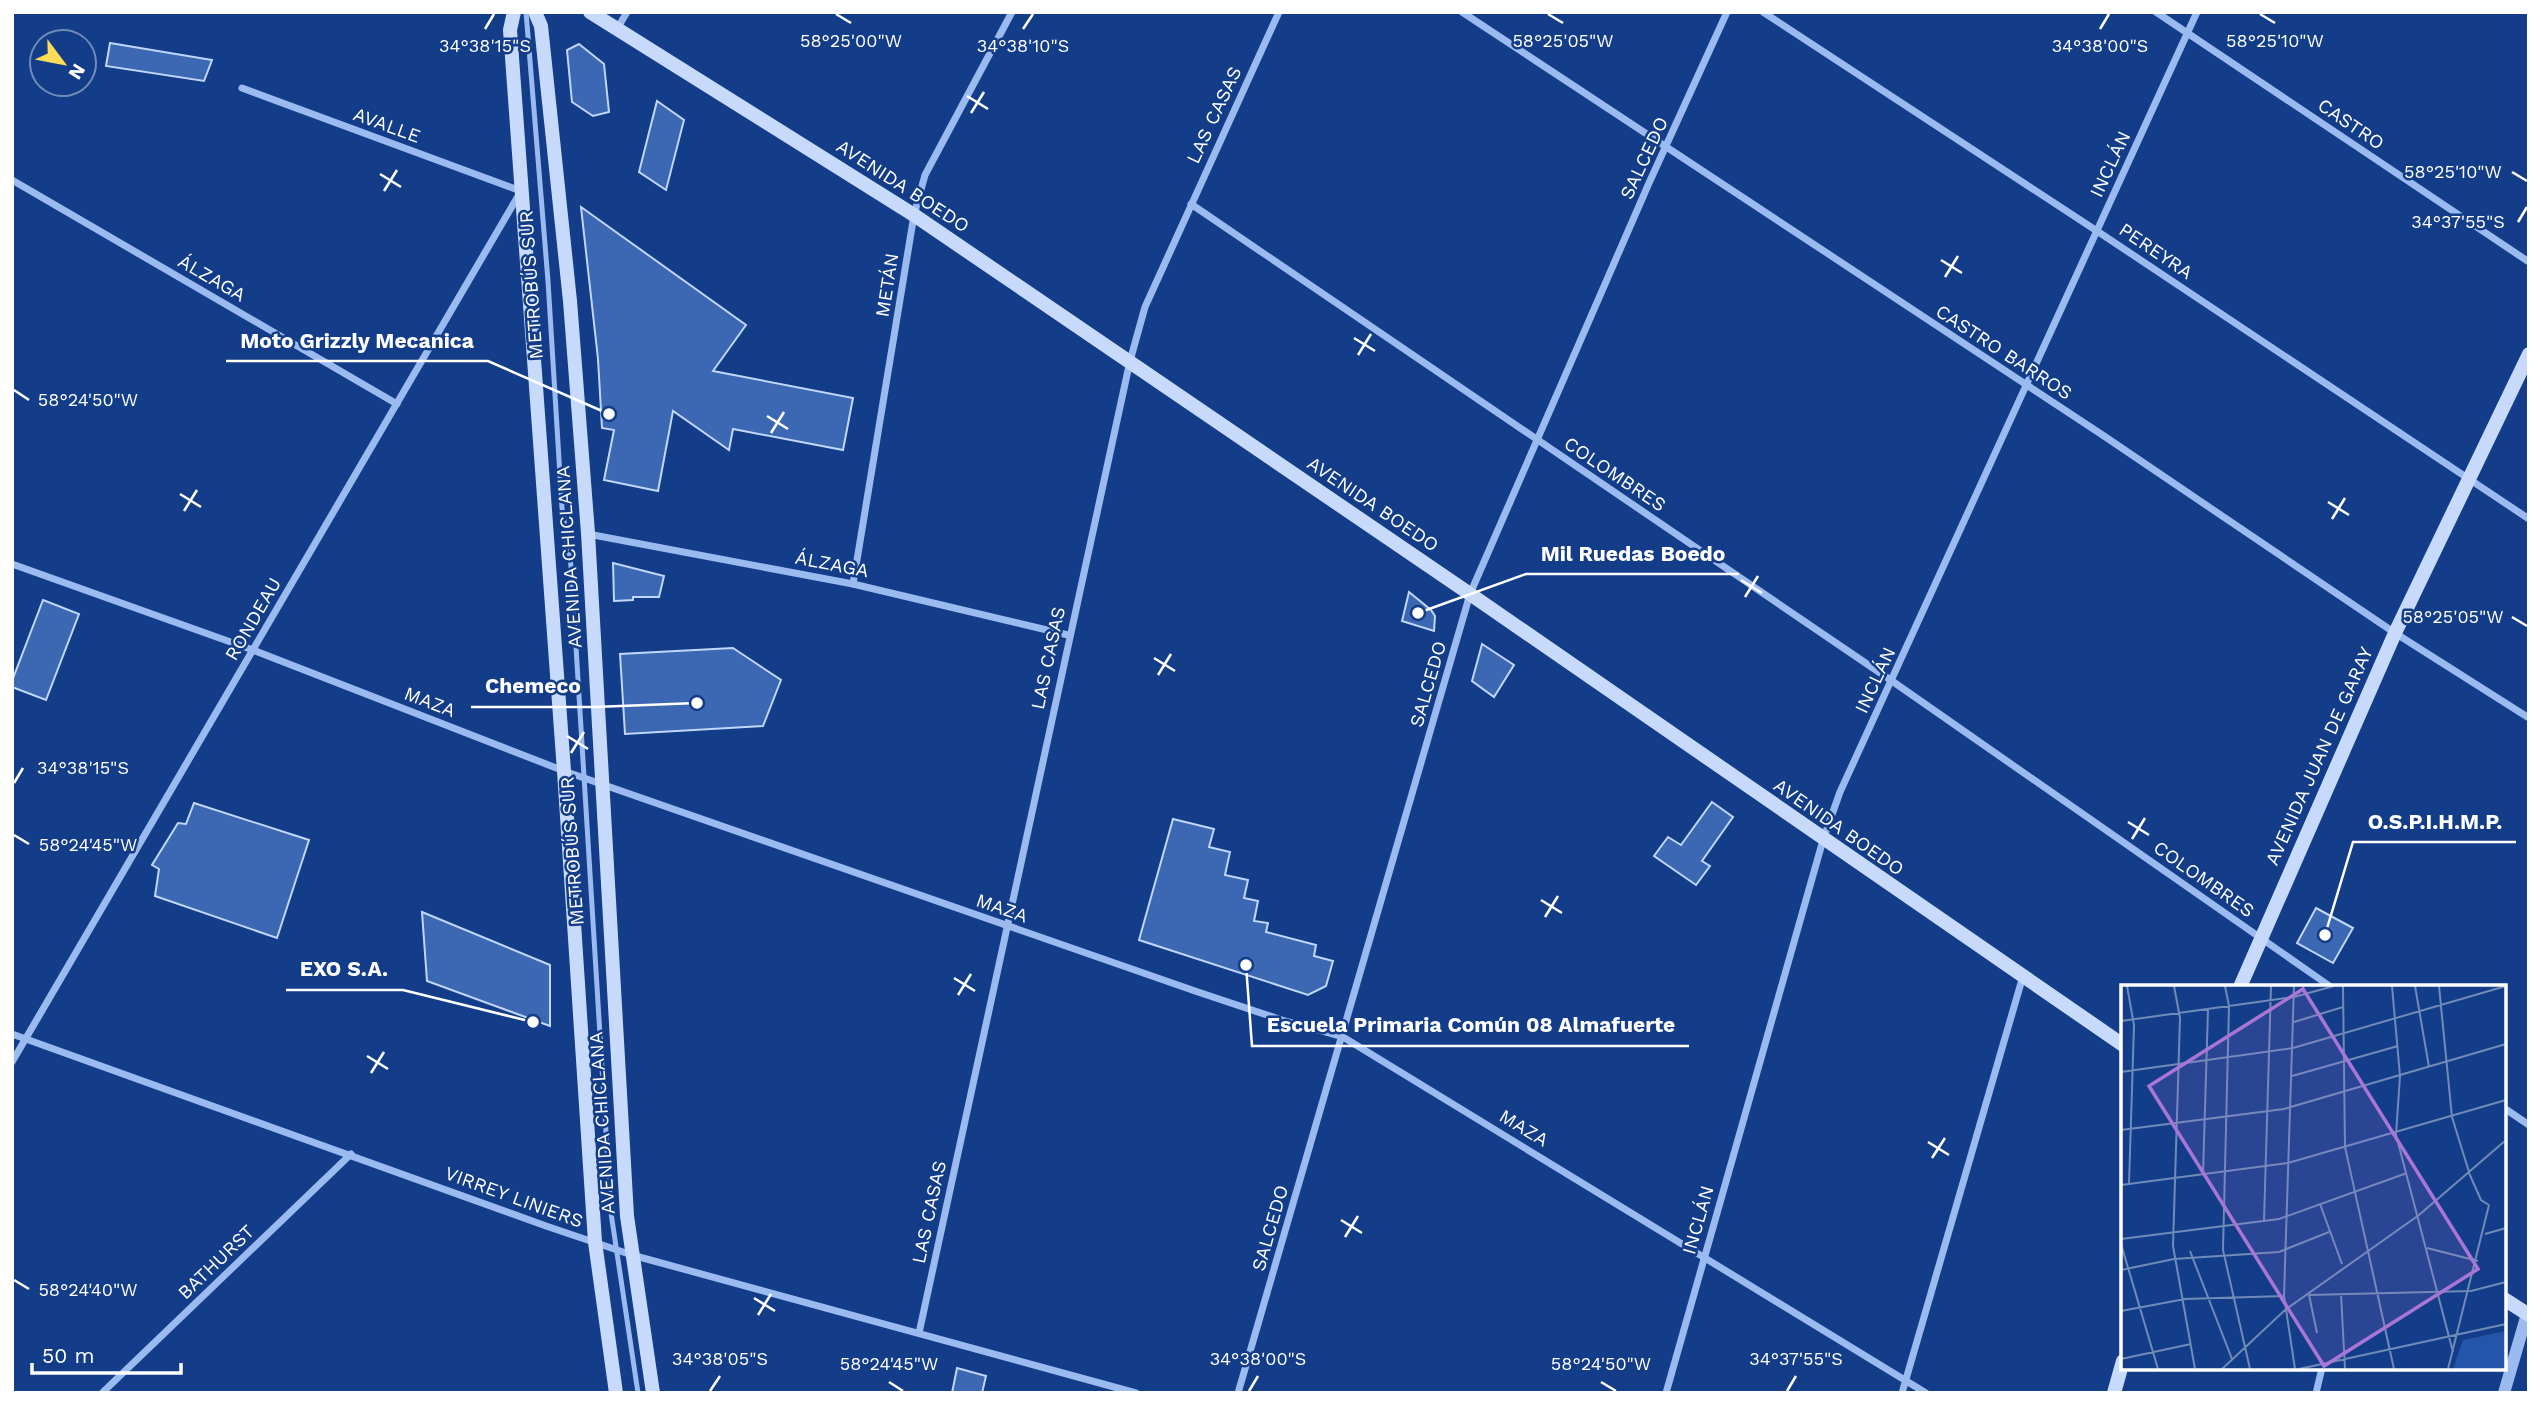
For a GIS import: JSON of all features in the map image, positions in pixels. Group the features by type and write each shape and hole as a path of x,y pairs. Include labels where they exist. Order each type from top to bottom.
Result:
{"main road":[{"name":"AVENIDA CHICLANA","path":"514,12 510,30 565,771 596,1242 616,1393"},
{"name":"AVENIDA CHICLANA","path":"536,12 541,26 570,301 588,533 627,1216 653,1393"},
{"name":"AVENIDA BOEDO","path":"590,12 914,215 1470,594 2121,1044"},
{"name":"AVENIDA JUAN DE GARAY","path":"2241,985 2395,633 2529,354"},
{"path":"2506,1300 2528,1313"},
{"path":"2114,1393 2121,1368"}],"street":[{"path":"617,29 627,12"},
{"name":"METÁN","path":"853,584 914,215 925,176 1012,12"},
{"name":"LAS CASAS","path":"919,1333 1068,635 1130,361 1145,307 1279,12"},
{"name":"CASTRO BARROS","path":"1462,12 2395,633 2529,718"},
{"name":"SALCEDO","path":"1238,1393 1470,594 1536,439 1727,12"},
{"name":"PEREYRA","path":"1763,12 2529,519"},
{"name":"CASTRO","path":"2156,12 2529,262"},
{"name":"INCLÁN","path":"1666,1393 1823,840 1840,792 2197,12"},
{"name":"AVALLE","path":"242,88 521,191"},
{"name":"ÁLZAGA","path":"12,180 397,404"},
{"name":"RONDEAU","path":"12,1062 521,191"},
{"name":"COLOMBRES","path":"1191,204 1892,681 2328,985"},
{"name":"ÁLZAGA","path":"588,533 853,584 1068,635"},
{"name":"MAZA","path":"12,564 253,650 583,778 1257,1012 1343,1037 1926,1393"},
{"path":"1902,1393 2023,976"},
{"name":"VIRREY LINIERS","path":"12,1034 632,1255 1136,1393"},
{"path":"2506,1109 2529,1125"},
{"name":"BATHURST","path":"102,1393 351,1154"},
{"path":"2504,1393 2528,1313"},
{"path":"2316,1393 2322,1370"}],"lane":[{"name":"METROBÚS SUR","path":"526,12 548,281 562,508 571,566 611,1213 638,1393"}],"building":[{"path":"110,43 212,60 204,81 106,66"},
{"path":"579,44 604,64 609,112 593,116 572,102 567,50"},
{"path":"657,101 684,120 666,190 639,172"},
{"path":"581,207 746,325 713,371 853,398 843,450 733,429 729,450 673,411 658,491 604,480 614,430 602,428 598,359"},
{"path":"613,563 664,576 659,597 633,597 633,600 614,601"},
{"path":"1409,592 1435,616 1434,631 1402,621"},
{"path":"43,600 79,614 46,700 12,687"},
{"path":"1482,644 1514,665 1494,697 1472,681"},
{"path":"733,648 781,680 763,726 625,734 620,654"},
{"path":"1712,802 1733,817 1702,861 1710,866 1696,885 1654,856 1668,837 1681,845"},
{"path":"194,803 309,840 277,938 155,896 159,869 152,865 178,823 186,824"},
{"path":"1173,819 1214,829 1209,847 1230,852 1225,875 1248,880 1244,898 1258,901 1254,921 1268,923 1266,932 1316,945 1314,956 1333,961 1326,986 1308,995 1139,940"},
{"path":"2316,908 2353,928 2333,963 2297,943"},
{"path":"422,912 550,965 550,1026 427,981"},
{"path":"957,1368 986,1376 982,1393 952,1393"}],"place":[{"name":"Moto Grizzly Mecanica","path":"609,414"},
{"name":"Mil Ruedas Boedo","path":"1418,613"},
{"name":"Chemeco","path":"697,703"},
{"name":"O.S.P.I.H.M.P.","path":"2325,935"},
{"name":"Escuela Primaria Común 08 Almafuerte","path":"1246,965"},
{"name":"EXO S.A.","path":"533,1022"}]}
